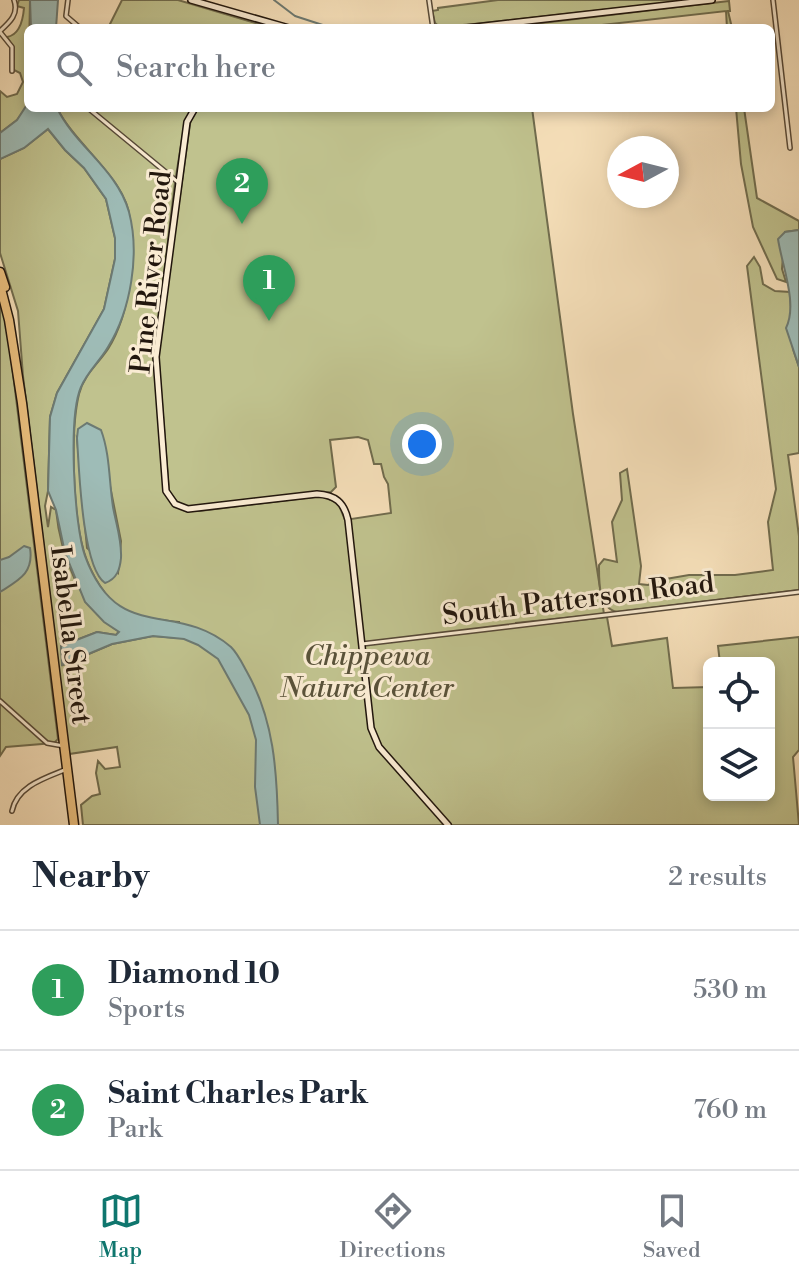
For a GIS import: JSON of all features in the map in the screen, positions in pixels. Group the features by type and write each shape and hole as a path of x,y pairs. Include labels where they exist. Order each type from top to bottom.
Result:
{"highway":[{"name":"Isabella Street","path":"0,272 15,332 74,825"},
{"name":"Isabella Street","path":"0,285 9,320 22,403"}],"street":[{"path":"12,71 10,42 0,32 13,19 16,8 14,0"},
{"path":"68,0 66,16 75,24"},
{"path":"191,0 275,24"},
{"path":"429,0 432,24"},
{"path":"502,24 712,0"},
{"path":"773,0 790,148"},
{"path":"93,112 179,183"},
{"name":"Pine River Road","path":"193,112 187,122 156,357 165,484 169,496 179,506 188,509 317,494 334,497 345,508 361,644"},
{"name":"South Patterson Road","path":"361,644 799,592"},
{"path":"361,644 373,736 379,747 448,825"},
{"path":"0,701 47,743 64,746"},
{"path":"12,811 15,799 23,791 67,769"}],"green space":[{"path":"19,0 30,0 30,24 24,24 24,110 0,133 0,91 7,97 17,94 23,82 20,73 12,69 14,48 7,37 15,33 21,22 24,8 17,6"},
{"path":"122,0 178,0 259,24 110,24"},
{"path":"498,0 692,0 474,24 436,24 432,11"},
{"path":"729,1 731,24 727,24 726,11 611,24 534,24"},
{"name":"Chippewa Nature Center","path":"59,112 191,112 185,121 175,182 154,359 164,487 169,499 186,510 199,511 322,496 338,503 345,520 391,513 388,484 381,464 374,464 368,440 358,437 330,440 336,487 331,492 188,507 178,503 169,492 158,352 191,117 195,112 533,112 573,414 604,614 516,623 516,627 607,617 612,646 667,638 673,688 703,687 703,801 775,801 775,657 719,657 718,646 799,637 799,750 793,757 799,825 83,825 81,805 100,794 96,773 98,761 105,769 120,767 117,747 69,754 23,376 18,311 0,253 0,159 24,148 48,129 84,168 106,199 115,238 115,259 104,309 57,393 50,417 45,506 48,527 51,507 56,510 67,561 83,595 105,621 119,631 116,635 97,632 61,646 63,665 112,644 153,636 177,638 179,622 151,619 125,611 105,593 87,560 77,517 74,429 79,394 84,381 116,334 126,302 131,269 130,219 126,204 110,176","holes":["77,438 110,486 121,541 118,573 87,548"]},
{"path":"736,112 745,112 757,198 799,221 799,230 785,232 782,269 786,282 777,279 753,227 741,164"},
{"path":"754,257 760,267 763,284 775,291 790,292 793,349 799,367 799,453 788,455 799,536 799,590 617,612 603,600 599,565 604,559 617,562 612,522 622,500 620,473 627,469 641,566 639,584 648,585 689,575 735,575 773,570 768,522 776,489 747,266"},
{"path":"0,296 9,341 58,739 54,743 6,747 0,756"}],"water":[{"path":"30,0 58,0 56,24 31,24"},
{"path":"24,109 24,112 59,112 115,183 129,212 132,228 133,263 123,316 108,347 81,387 77,402 74,471 78,521 85,556 98,584 114,601 131,612 210,633 236,653 256,690 268,727 277,785 278,825 260,825 255,787 256,740 249,715 218,659 184,639 153,636 112,644 62,665 61,646 97,632 116,635 119,632 104,622 85,602 65,553 56,510 48,491 50,417 57,393 104,309 115,259 115,238 106,199 84,168 48,129 24,148 0,159 0,133 17,120"},
{"path":"799,230 799,367 786,328 790,296 778,239 785,232"},
{"path":"87,423 101,430 104,439 121,545 119,570 105,583 91,558 83,516 77,438 78,429"},
{"path":"24,546 30,548 27,570 0,592 0,560"}],"waterway":[{"path":"274,0 295,16 320,24"}],"place":[{"name":"Saint Charles Park","path":"242,224"},
{"name":"Diamond 10","path":"269,321"}]}
